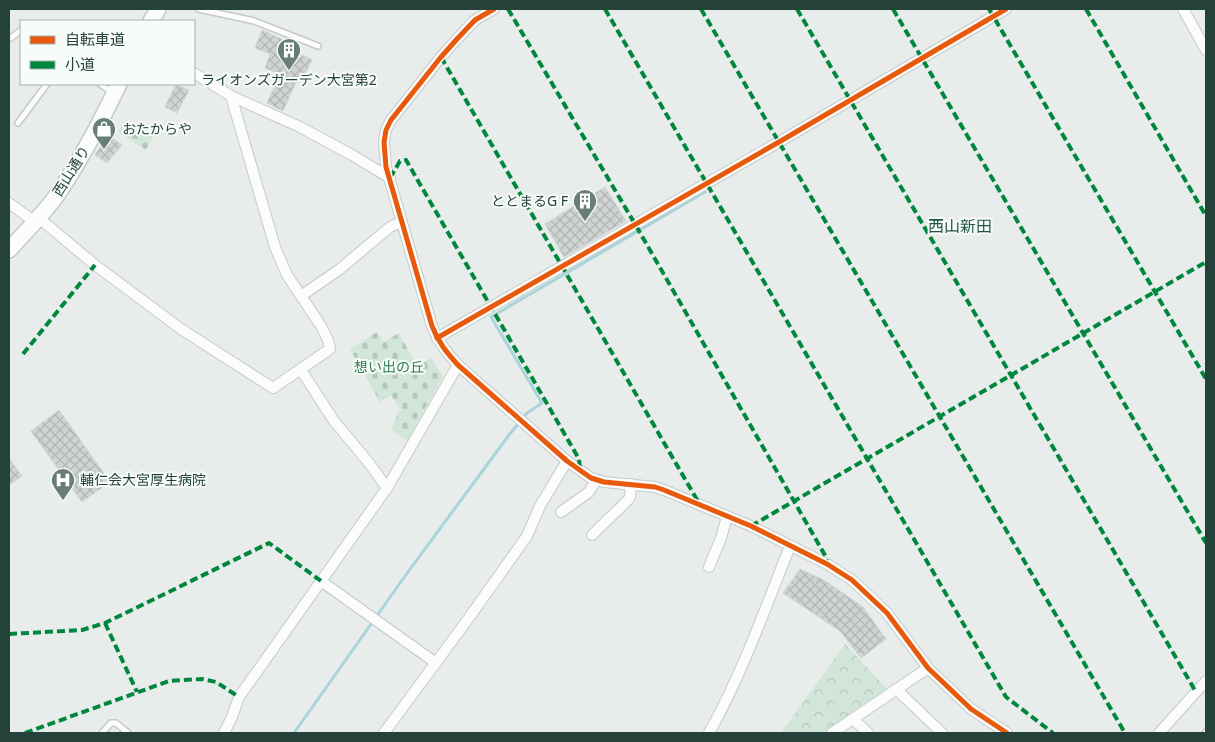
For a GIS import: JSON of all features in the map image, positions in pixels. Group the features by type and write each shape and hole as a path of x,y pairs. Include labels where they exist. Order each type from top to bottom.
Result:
{"street":[{"path":"152,20 158,9"},
{"path":"494,9 474,20 441,57 391,120 386,130 384,142 384,155 402,222 437,338 445,351 458,365 567,461 591,478 656,487 751,526 827,564 863,589 887,613 928,668 991,730 1007,733"},
{"path":"437,338 779,142 1006,9"},
{"path":"1182,9 1206,50"},
{"path":"195,74 231,96 300,127 390,178"},
{"name":"西山通り","path":"9,250 37,220 74,169 117,89"},
{"path":"9,202 37,220 181,329 273,388 330,349 328,340 287,275 275,247 231,96"},
{"path":"301,296 340,268 380,234 402,222"},
{"path":"224,733 239,697 387,488 458,365"},
{"path":"301,370 334,422 369,463 387,488"},
{"path":"384,733 527,536 540,506 567,461"},
{"path":"561,512 589,492 596,480"},
{"path":"592,535 628,500 631,484"},
{"path":"708,567 721,538 727,517"},
{"path":"709,733 728,700 790,546"},
{"path":"322,581 436,662"},
{"path":"832,733 928,668"},
{"path":"1160,733 1206,681"},
{"path":"896,689 942,733"},
{"path":"853,719 868,733"}],"lane":[{"path":"198,9 254,21 318,46"},
{"path":"11,38 20,31"},
{"path":"18,124 47,85"},
{"path":"103,85 117,89"},
{"path":"102,733 111,723 116,723 128,733"}],"green space":[{"path":"123,123 153,137 146,150 118,132"},
{"name":"想い出の丘","path":"377,332 384,342 399,333 417,366 431,358 443,376 407,441 391,429 400,409 391,395 380,402 350,349"},
{"path":"845,644 888,690 825,733 781,733"}],"building":[{"name":"ライオンズガーデン大宮第2","path":"262,30 290,43 289,45 299,49 297,53 312,60 304,76 302,75 298,83 296,82 283,111 267,103 280,74 265,68 270,54 255,48"},
{"path":"176,85 189,90 177,113 165,107"},
{"path":"108,135 122,145 107,163 95,155"},
{"name":"ととまるG F","path":"605,187 626,221 564,257 545,224"},
{"path":"59,410 110,482 82,502 31,431"},
{"path":"9,458 22,476 9,485"},
{"path":"800,569 824,580 863,607 886,639 861,658 840,631 783,593"}],"waterway":[{"path":"294,733 405,576 509,435 527,413 542,403 491,317 705,192"}],"marked path":[{"path":"508,9 635,224 826,557 827,564"},
{"path":"605,9 1006,697 1053,733"},
{"path":"701,9 1125,733"},
{"path":"797,9 1196,692"},
{"path":"893,9 1206,543"},
{"path":"989,9 1206,379"},
{"path":"1086,9 1206,216"},
{"path":"441,57 700,505"},
{"path":"390,178 400,161 406,160 579,459 580,470"},
{"path":"751,526 1206,262"},
{"path":"23,354 95,265"},
{"path":"9,634 82,630 105,623 269,543 321,581"},
{"path":"105,623 137,692"},
{"path":"25,733 169,681 202,679 216,682 239,697"}],"cycle path":[{"path":"494,9 475,20 441,57 391,120 386,130 384,142 386,167 432,326 443,347 458,365 567,461 591,478 604,482 655,487 664,490 751,526 827,564 852,580 887,613 928,668 971,709 1007,733"},
{"path":"437,338 779,142 1006,9"}],"place":[{"name":"ライオンズガーデン大宮第2","path":"289,71"},
{"name":"おたからや","path":"104,150"},
{"name":"ととまるG F","path":"585,222"},
{"name":"輔仁会大宮厚生病院","path":"63,501"}],"district":[{"name":"西山新田","path":"960,226"}]}
